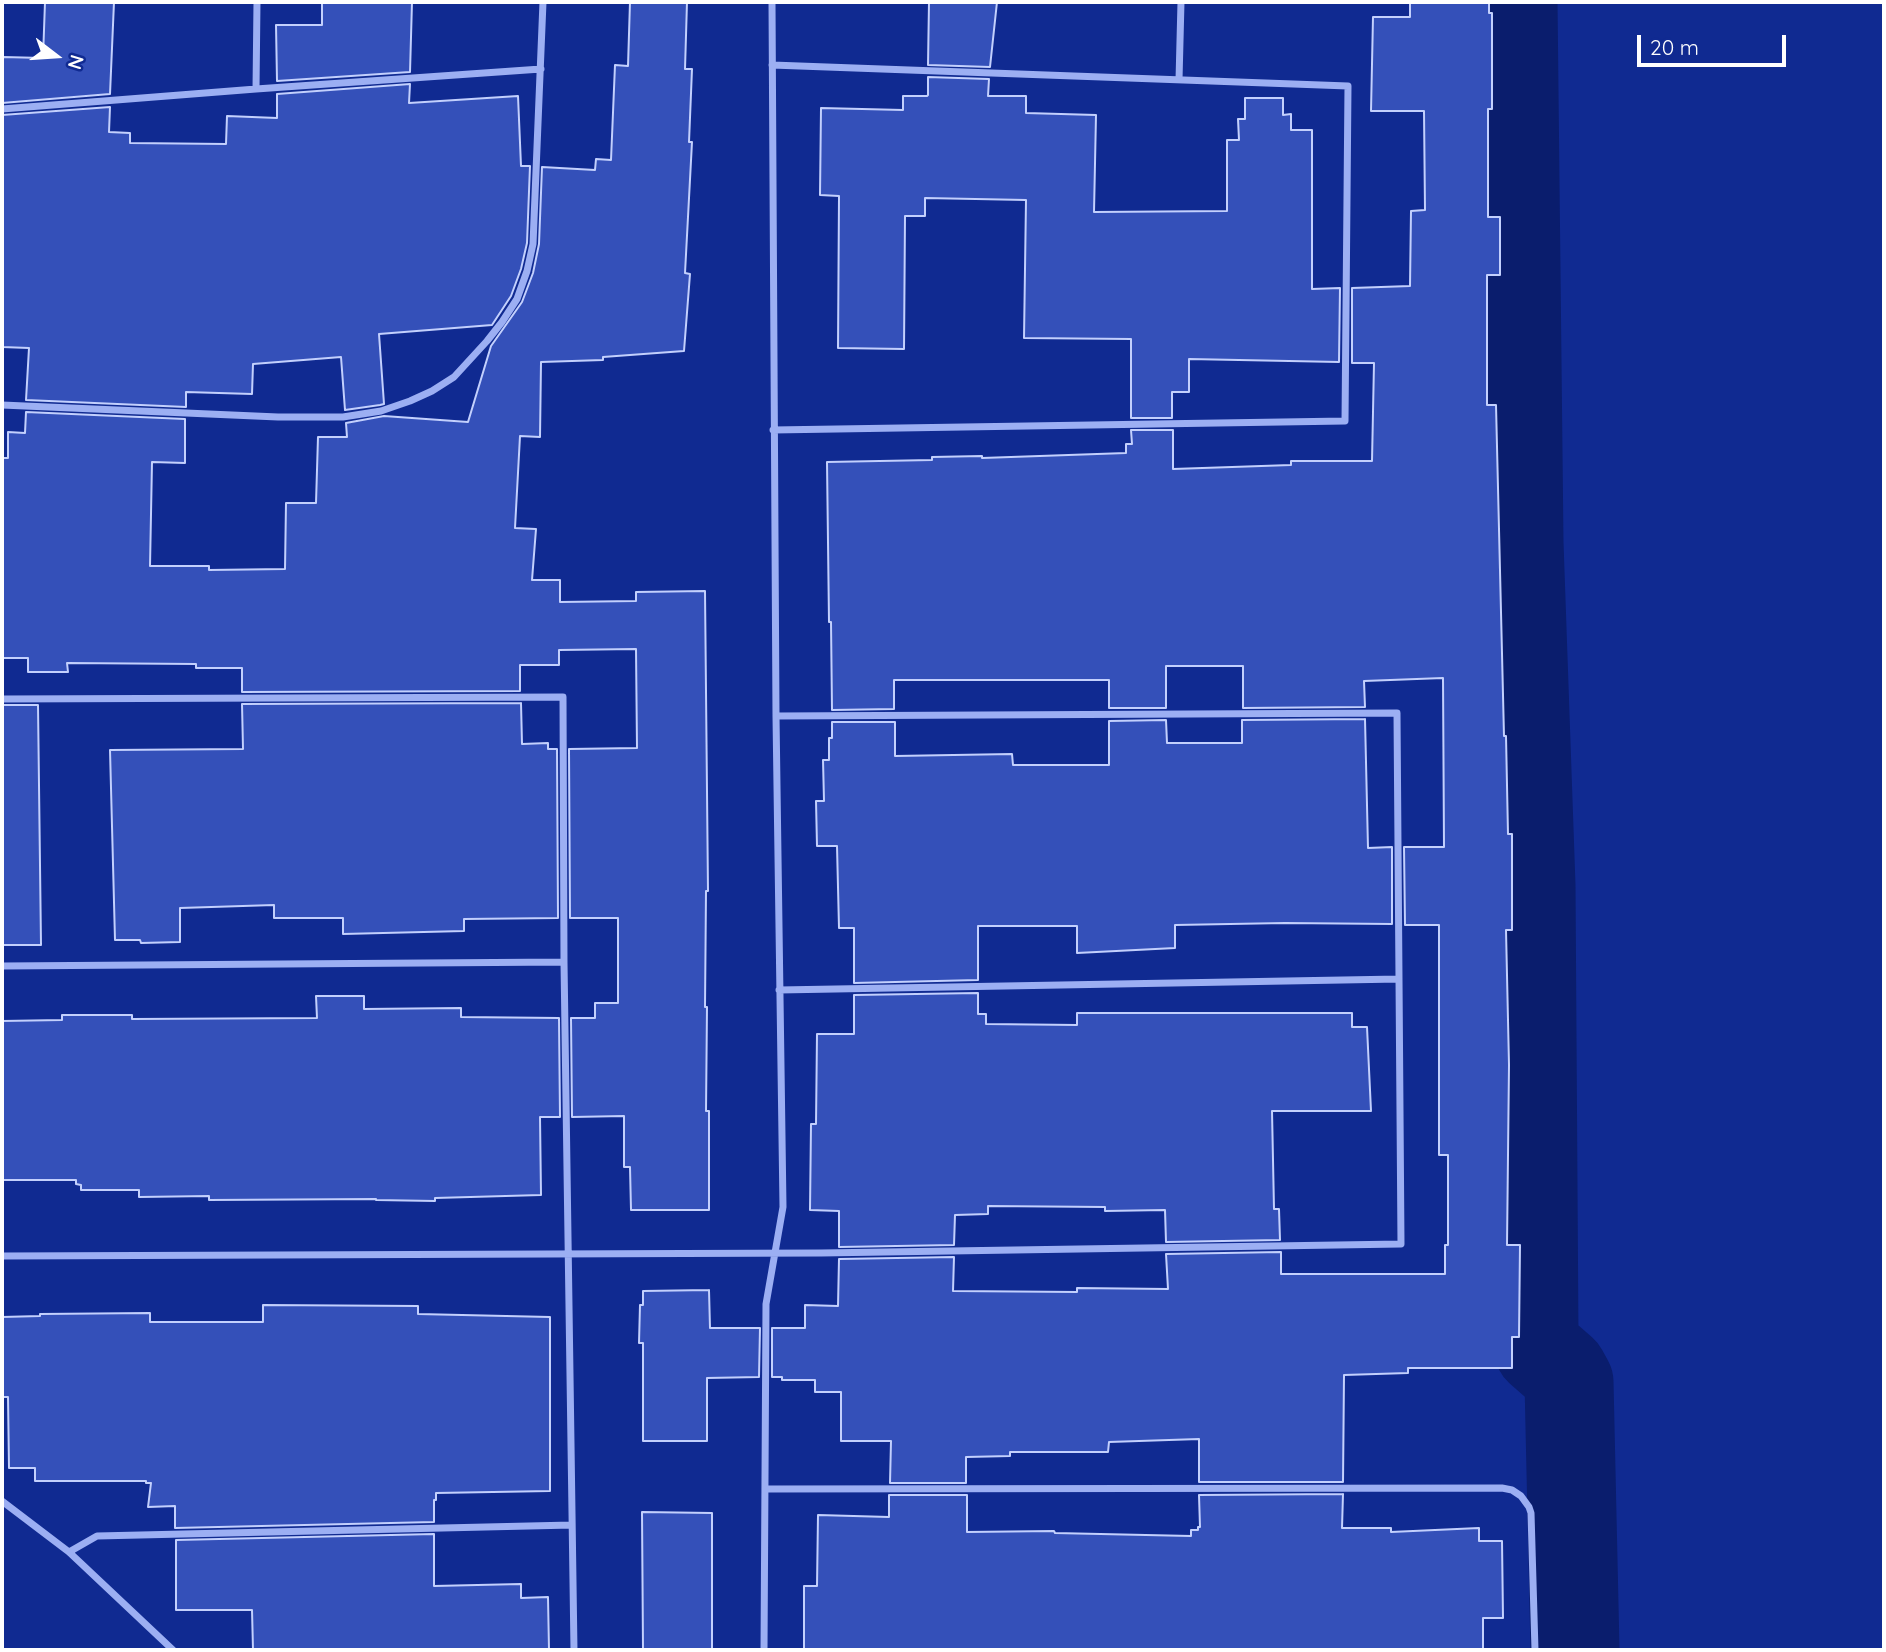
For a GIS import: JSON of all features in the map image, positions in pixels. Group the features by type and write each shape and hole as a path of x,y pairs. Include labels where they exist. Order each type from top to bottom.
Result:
{"street":[{"path":"256,89 257,2"},
{"path":"2,405 278,417 343,417 381,411 410,401 454,377 487,341 517,299 527,271 533,244 543,2"},
{"path":"764,1650 766,1304 783,1207 773,430 772,2"},
{"path":"1179,80 1181,2"},
{"path":"772,65 1348,86 1345,421 773,430"},
{"path":"2,109 541,69"},
{"path":"2,699 563,697 574,1650"},
{"path":"2,1256 775,1253 1401,1244 1397,713 776,716"},
{"path":"2,966 564,962"},
{"path":"779,990 1399,979"},
{"path":"765,1489 1512,1490 1521,1496 1531,1513 1535,1650"},
{"path":"2,1501 69,1552 173,1650"},
{"path":"69,1552 97,1536 572,1525"}],"building":[{"path":"45,2 114,2 110,94 2,103 3,57 43,58"},
{"path":"412,2 410,72 277,81 276,25 322,25 322,3"},
{"path":"630,2 687,2 685,69 692,69 689,142 692,142 685,273 690,274 684,351 603,357 603,360 541,362 540,437 520,436 515,528 536,529 532,580 560,580 560,602 636,601 636,592 705,591 708,891 705,1007 709,1210 631,1210 630,1167 624,1167 624,1116 572,1117 571,1018 595,1018 595,1003 618,1003 618,918 570,918 569,749 637,748 636,649 559,650 559,665 520,665 520,691 242,692 242,668 196,668 196,664 67,663 68,672 28,672 28,658 2,658 2,458 8,458 8,432 25,433 26,412 185,419 185,463 152,462 150,566 209,566 209,570 285,569 286,503 316,503 318,437 347,437 346,423 384,416 468,422 491,346 522,302 533,273 539,244 542,167 595,170 596,159 611,160 615,65 628,66"},
{"path":"929,2 997,2 990,67 928,65"},
{"path":"1410,2 1489,2 1489,13 1492,13 1492,109 1488,109 1488,217 1500,217 1500,275 1487,275 1487,405 1496,405 1504,736 1508,834 1512,834 1512,930 1506,930 1509,1065 1507,1245 1520,1245 1519,1337 1512,1337 1512,1368 1408,1368 1408,1373 1344,1375 1343,1482 1199,1482 1199,1439 1109,1442 1108,1452 1010,1452 1010,1456 966,1457 966,1483 890,1483 891,1441 841,1441 841,1392 815,1392 815,1380 782,1380 782,1377 772,1377 772,1328 805,1328 805,1305 838,1306 839,1259 954,1257 953,1291 1077,1292 1077,1288 1168,1289 1166,1254 1281,1252 1281,1274 1445,1274 1445,1245 1448,1245 1448,1155 1439,1155 1439,925 1405,925 1404,847 1444,847 1443,678 1364,681 1365,707 1243,708 1243,666 1166,666 1166,708 1109,708 1109,680 894,680 894,709 832,710 829,622 827,462 1126,453 1126,444 1132,444 1131,430 1173,430 1173,469 1291,465 1291,461 1372,461 1374,363 1352,363 1352,288 1410,286 1411,211 1425,210 1424,111 1371,111 1373,17 1410,17"},
{"path":"928,77 989,79 988,96 1026,96 1026,113 1096,115 1094,212 1227,211 1227,140 1239,140 1238,119 1245,119 1245,98 1283,98 1283,115 1291,114 1291,130 1312,130 1312,289 1340,288 1339,362 1189,359 1189,392 1172,392 1172,418 1131,418 1131,339 1024,338 1026,200 925,198 925,216 905,216 904,349 838,348 839,196 820,195 821,108 903,110 903,96 928,95"},
{"path":"410,84 409,103 518,96 521,166 530,166 527,243 511,296 492,325 379,334 384,404 380,405 345,410 341,357 253,364 252,394 186,392 186,407 26,400 29,348 2,347 2,115 110,107 109,132 130,133 130,143 226,144 227,116 277,118 277,94"},
{"path":"521,703 522,744 548,743 548,749 557,749 558,918 464,919 464,931 343,934 343,918 274,918 274,905 180,908 180,942 141,943 140,940 115,940 110,750 243,749 242,704"},
{"path":"2,705 38,705 41,945 3,945"},
{"path":"1365,719 1368,848 1392,847 1392,924 1175,925 1175,948 1077,953 1077,926 978,926 978,980 854,983 854,928 839,928 837,846 817,846 816,801 824,801 823,760 829,760 832,722 895,722 895,756 1012,754 1013,765 1109,765 1109,721 1166,720 1167,743 1242,743 1242,720"},
{"path":"978,993 978,1014 986,1014 986,1024 1077,1025 1077,1013 1352,1013 1352,1027 1367,1027 1371,1111 1272,1111 1274,1209 1279,1209 1280,1240 1166,1242 1165,1210 1105,1211 1105,1207 988,1206 988,1214 955,1215 954,1245 839,1247 839,1211 810,1210 811,1124 816,1124 817,1034 854,1034 854,995"},
{"path":"316,996 364,996 364,1009 461,1008 461,1017 559,1018 560,1117 540,1117 541,1195 435,1198 435,1201 209,1200 209,1196 139,1197 139,1190 81,1190 81,1185 76,1184 76,1180 2,1180 2,1021 62,1020 62,1015 132,1015 132,1019 317,1018"},
{"path":"709,1290 710,1328 760,1328 759,1377 707,1378 707,1441 643,1441 643,1343 639,1343 643,1291"},
{"path":"263,1305 418,1306 418,1314 550,1317 550,1491 436,1493 434,1522 175,1528 175,1506 148,1507 151,1483 146,1481 35,1481 35,1468 9,1468 8,1397 2,1397 2,1317 150,1313 150,1322 263,1322"},
{"path":"1343,1494 1342,1528 1391,1528 1391,1532 1479,1528 1479,1541 1502,1541 1503,1618 1483,1618 1483,1650 804,1650 804,1586 817,1586 818,1515 889,1517 889,1495 967,1495 967,1532 1054,1531 1191,1536 1191,1530 1198,1530 1200,1527 1199,1495"},
{"path":"642,1512 712,1513 712,1650 643,1650"},
{"path":"434,1534 434,1586 521,1584 521,1598 548,1597 549,1650 253,1650 252,1610 176,1610 176,1540"}],"waterway":[{"path":"1513,2 1519,543 1531,886 1534,1340 1539,1350 1563,1371 1569,1382 1575,1650"}]}
